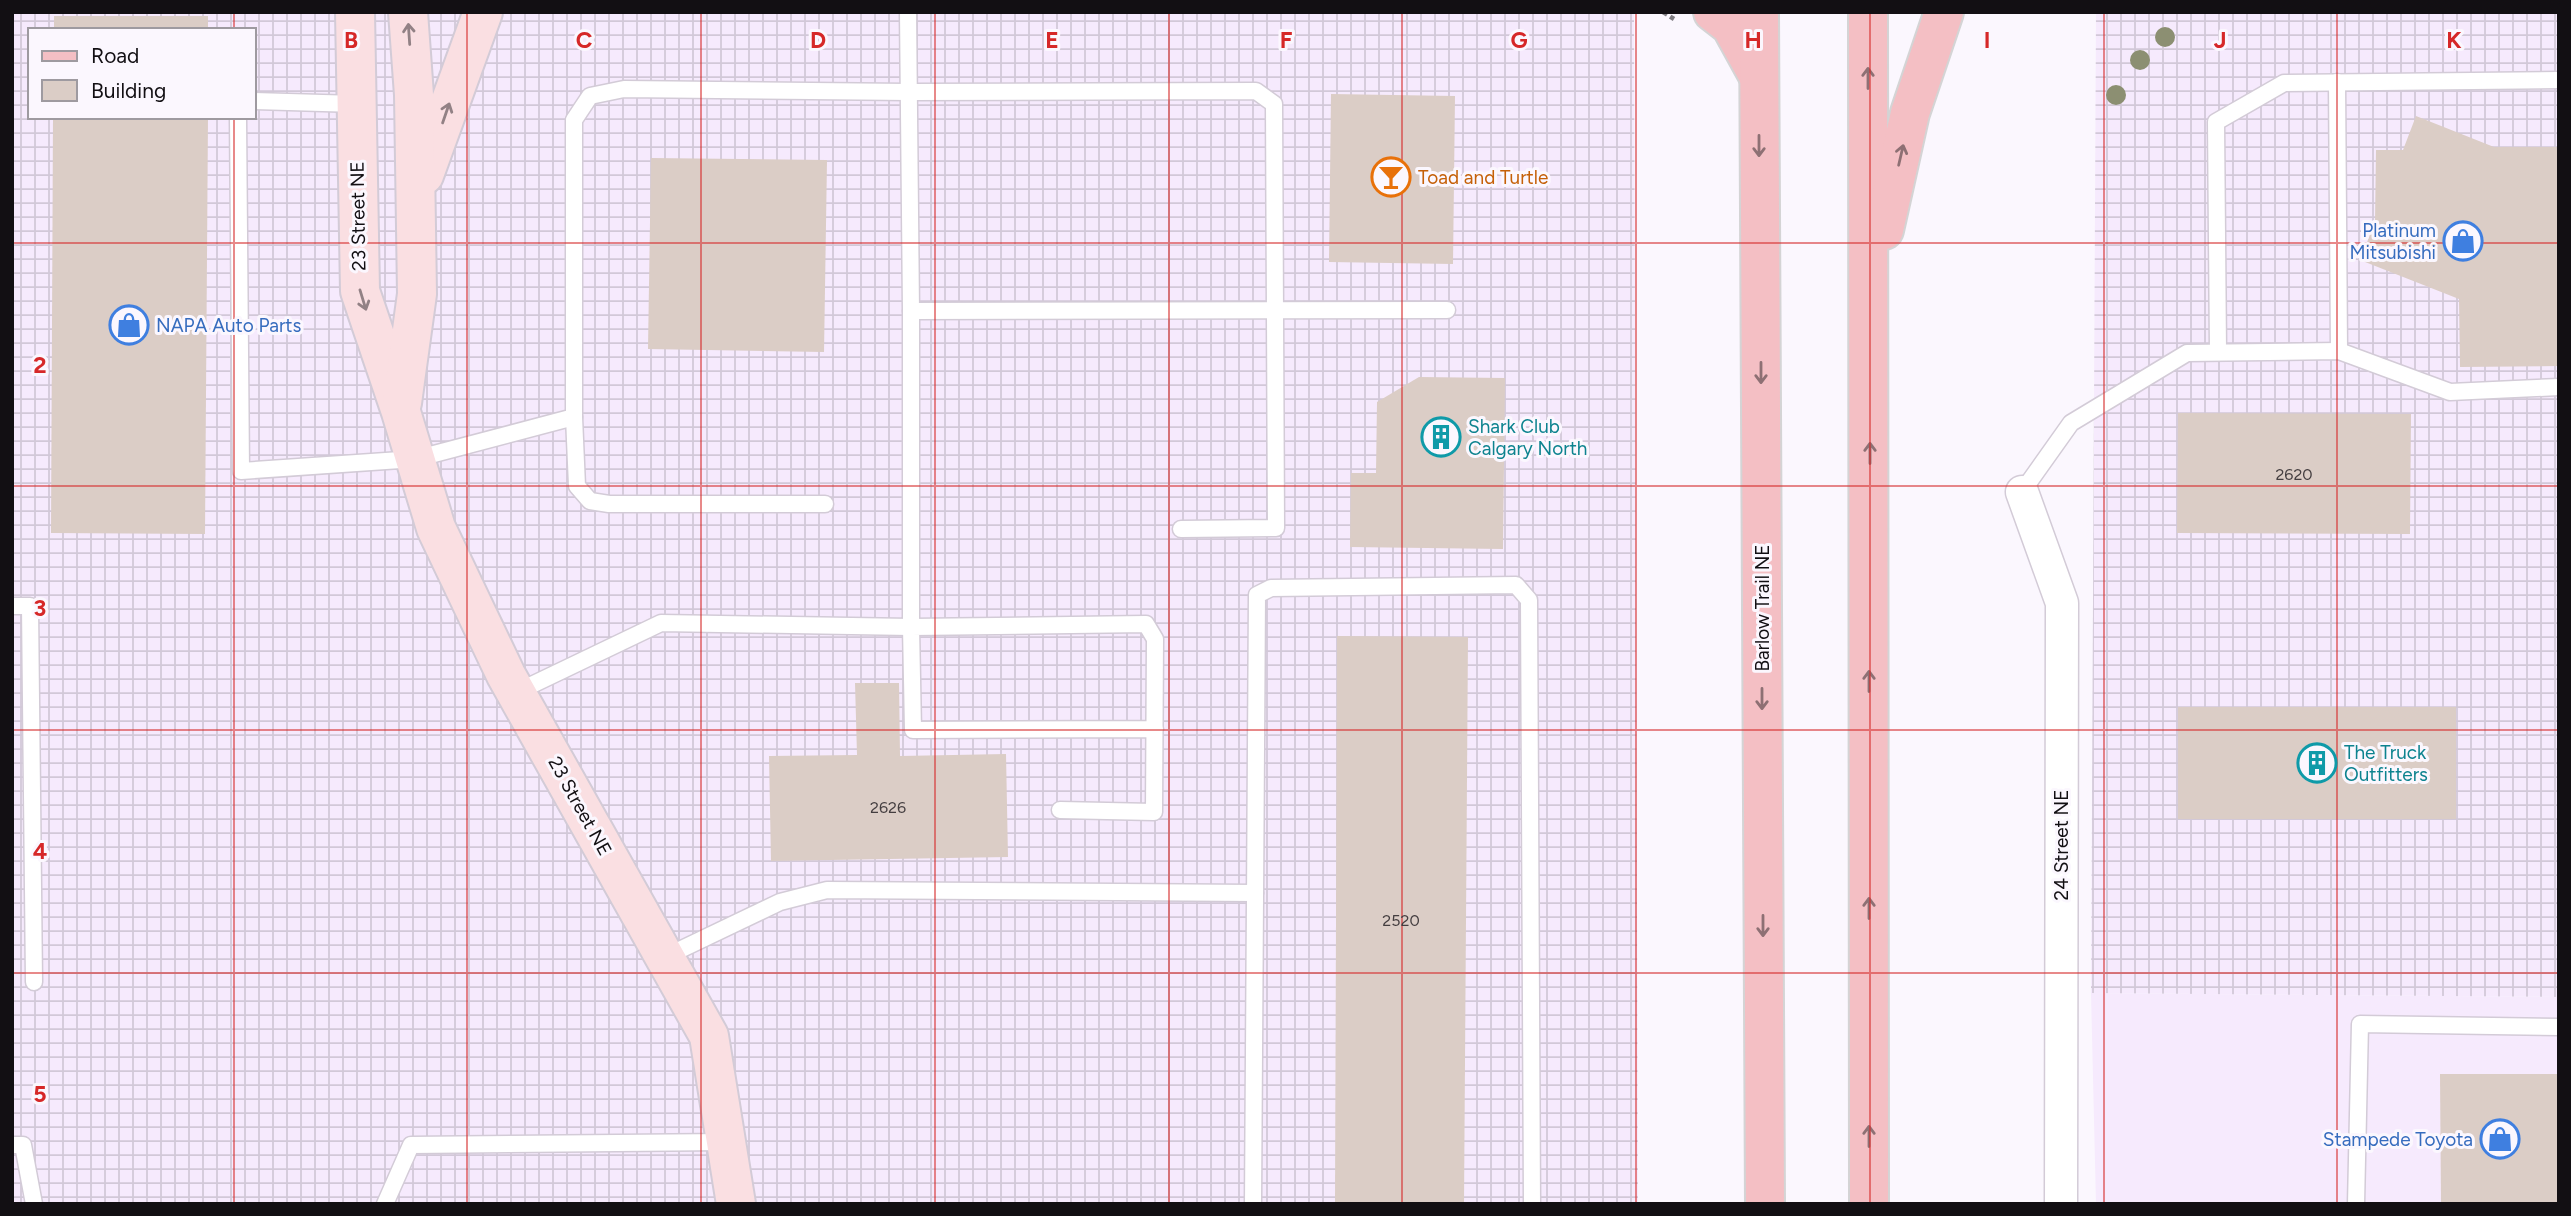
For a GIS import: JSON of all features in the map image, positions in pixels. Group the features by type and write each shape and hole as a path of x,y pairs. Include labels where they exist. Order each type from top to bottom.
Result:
{"main road":[{"path":"1713,12 1731,26 1759,78"},
{"name":"Barlow Trail NE","path":"1759,12 1765,1204"},
{"path":"1868,12 1869,1204"},
{"path":"1870,293 1910,113 1944,12"}],"street":[{"name":"23 Street NE","path":"355,12 360,291 436,528 517,692 709,1037 736,1204"},
{"name":"23 Street NE","path":"401,412 417,294 414,95 408,12"},
{"path":"415,201 483,12"},
{"name":"24 Street NE","path":"2022,492 2062,603 2061,1204"}],"lane":[{"path":"908,12 913,730 1154,729"},
{"path":"2218,351 2216,122 2284,83 2559,80"},
{"path":"2337,82 2339,351"},
{"path":"825,504 609,504 590,501 576,486 573,120 590,96 624,89 1256,91 1274,104 1276,528 1181,529"},
{"path":"256,101 357,104"},
{"path":"238,119 242,471 415,459 574,417"},
{"path":"911,311 1447,310"},
{"path":"2022,492 2071,423 2187,353 2339,351 2450,392 2559,387"},
{"path":"1253,1204 1257,595 1271,588 1516,585 1530,600 1532,1204"},
{"path":"12,606 30,606 34,982"},
{"path":"517,692 661,623 911,627 1146,624 1154,639 1154,812 1060,810"},
{"path":"665,957 780,902 827,890 1255,893"},
{"path":"2356,1204 2360,1024 2559,1027"},
{"path":"385,1204 411,1145 726,1142"},
{"path":"12,1144 23,1145 34,1204"}],"shaded area":[{"path":"12,12 1634,12 1638,1204 12,1204"},
{"path":"2096,12 2559,12 2559,997 2091,993"},
{"path":"2091,993 2559,997 2559,1204 2096,1204"}],"building":[{"path":"54,16 208,16 208,28 54,28"},
{"path":"1331,94 1455,96 1453,264 1329,262"},
{"name":"Platinum Mitsubishi","path":"2416,116 2494,147 2559,147 2559,366 2460,367 2459,299 2360,260 2375,222 2376,150 2403,150"},
{"name":"NAPA Auto Parts","path":"53,119 208,119 205,534 51,533"},
{"path":"651,158 827,160 824,352 648,349"},
{"name":"Shark Club Calgary North","path":"1419,377 1505,378 1503,549 1350,547 1351,473 1376,473 1377,402"},
{"path":"2178,413 2411,414 2410,534 2177,533"},
{"path":"1337,636 1468,637 1464,1204 1335,1204"},
{"path":"855,683 899,683 900,756 1006,754 1008,857 771,861 769,756 857,755"},
{"name":"The Truck Outfitters","path":"2178,707 2456,707 2456,819 2178,819"},
{"name":"Stampede Toyota","path":"2440,1074 2559,1074 2559,1204 2441,1204"}],"place":[{"name":"Toad and Turtle","path":"1391,177"},
{"name":"Platinum Mitsubishi","path":"2463,241"},
{"name":"NAPA Auto Parts","path":"129,325"},
{"name":"Shark Club Calgary North","path":"1441,437"},
{"name":"The Truck Outfitters","path":"2317,763"},
{"name":"Stampede Toyota","path":"2500,1139"}]}
